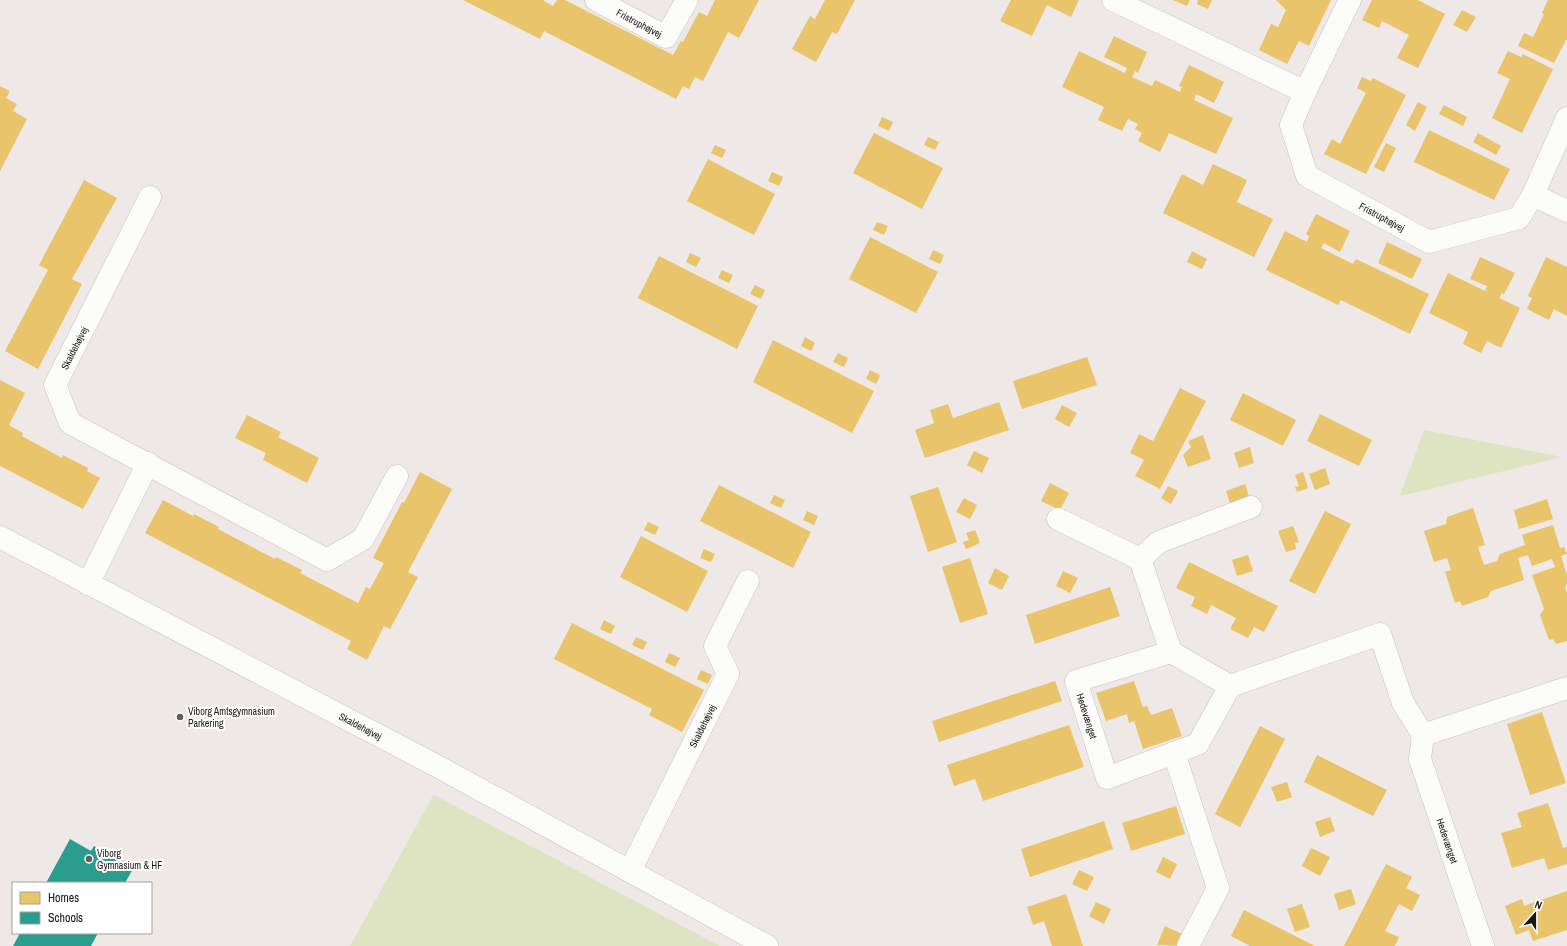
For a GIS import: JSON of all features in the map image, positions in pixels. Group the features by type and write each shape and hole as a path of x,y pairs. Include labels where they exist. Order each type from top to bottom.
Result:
{"street":[{"name":"Fristruphøjvej","path":"596,0 666,37 687,0"},
{"path":"1113,0 1305,92"},
{"name":"Fristruphøjvej","path":"1350,0 1305,92 1291,125 1307,176 1429,242 1519,218 1533,195 1567,118"},
{"path":"1533,195 1567,211"},
{"name":"Skaldehøjvej","path":"150,197 55,385 70,423 327,560 363,539 397,476"},
{"path":"88,584 148,464"},
{"path":"1140,559 1159,542 1251,507"},
{"path":"1058,519 1140,559 1171,652 1230,686 1380,634 1403,703 1423,735 1567,688"},
{"name":"Skaldehøjvej","path":"0,538 435,765 767,946"},
{"name":"Skaldehøjvej","path":"630,871 728,674 715,646 748,581"},
{"name":"Hedevænget","path":"1171,652 1076,681 1106,778 1198,744 1230,686"},
{"name":"Hedevænget","path":"1423,735 1420,759 1483,946"},
{"path":"1174,753 1218,888 1188,946"}],"green space":[{"path":"1424,430 1562,457 1400,496"},
{"path":"434,795 720,946 350,946"}],"building: Homes":[{"path":"463,0 544,0 553,6 557,0 565,0 673,55 681,41 683,42 699,12 707,16 715,0 759,0 739,38 728,32 703,81 695,77 689,89 683,86 676,99 544,31 540,39"},
{"path":"825,0 855,0 837,34 832,32 816,62 792,49 810,16 815,19"},
{"path":"1011,0 1079,0 1071,17 1047,5 1032,36 1000,21"},
{"path":"1173,0 1190,0 1187,6"},
{"path":"1198,0 1212,0 1208,9 1197,4"},
{"path":"1276,0 1331,0 1309,46 1299,41 1287,64 1259,50 1271,24 1278,27 1286,10"},
{"path":"1372,0 1418,0 1445,14 1418,68 1397,58 1409,35 1382,21 1379,28 1362,20"},
{"path":"1548,0 1567,0 1567,40 1554,63 1518,46 1524,33 1533,37 1544,14 1542,13"},
{"path":"1462,10 1476,17 1467,32 1453,25"},
{"path":"1114,36 1147,52 1138,73 1135,71 1132,77 1152,86 1155,80 1180,92 1182,87 1179,86 1189,65 1224,82 1214,103 1196,94 1194,100 1233,118 1216,154 1169,133 1160,152 1138,141 1142,133 1135,129 1138,124 1128,119 1122,131 1098,120 1104,107 1062,87 1079,51 1125,73 1127,68 1104,57"},
{"path":"1508,51 1521,57 1523,54 1553,69 1522,133 1492,118 1510,79 1497,73"},
{"path":"1362,77 1371,81 1373,78 1406,95 1366,174 1324,154 1332,139 1340,144 1366,93 1357,88"},
{"path":"0,86 10,91 6,98 17,104 13,111 27,119 0,171"},
{"path":"1418,102 1427,107 1415,131 1406,125"},
{"path":"1444,105 1467,117 1463,126 1439,114"},
{"path":"882,117 893,122 889,131 878,126"},
{"path":"1429,130 1510,169 1494,200 1414,162"},
{"path":"874,133 943,168 922,209 853,173"},
{"path":"1478,133 1501,146 1496,155 1473,142"},
{"path":"928,137 939,142 935,150 924,145"},
{"path":"1386,143 1396,148 1384,172 1374,167"},
{"path":"715,145 726,150 722,158 711,153"},
{"path":"708,159 775,194 754,235 687,201"},
{"path":"1213,164 1247,180 1237,202 1273,219 1254,257 1163,213 1182,174 1203,185"},
{"path":"772,172 783,177 779,186 768,181"},
{"path":"84,180 117,198 72,279 82,284 38,369 5,351 48,270 39,265"},
{"path":"1316,214 1350,231 1340,252 1324,243 1321,248 1353,264 1356,259 1429,294 1410,334 1341,300 1338,305 1266,270 1285,231 1307,242 1309,236 1306,234"},
{"path":"877,222 888,226 884,235 873,230"},
{"path":"870,237 938,272 916,313 849,279"},
{"path":"1387,242 1422,259 1412,279 1378,263"},
{"path":"933,250 944,255 940,264 929,259"},
{"path":"1192,251 1207,259 1202,269 1187,262"},
{"path":"690,253 701,258 696,267 686,262"},
{"path":"659,256 758,306 737,349 638,298"},
{"path":"1480,257 1515,273 1504,294 1502,293 1499,298 1520,308 1501,348 1487,341 1481,353 1463,344 1468,332 1429,313 1448,273 1485,291 1487,286 1470,279"},
{"path":"1546,257 1567,267 1567,316 1554,309 1549,320 1527,309 1532,298 1528,296"},
{"path":"722,270 733,275 729,283 718,278"},
{"path":"755,285 765,290 761,299 750,294"},
{"path":"805,337 815,343 811,351 801,346"},
{"path":"773,340 874,391 852,433 753,382"},
{"path":"838,353 848,358 844,367 833,362"},
{"path":"1087,357 1097,385 1022,409 1013,381"},
{"path":"870,370 880,375 876,384 866,379"},
{"path":"0,380 25,393 9,425 23,433 22,436 62,458 63,455 88,468 87,471 100,478 83,509 0,466"},
{"path":"1180,388 1206,401 1160,489 1135,476 1144,460 1130,453 1139,434 1153,441"},
{"path":"1243,393 1296,420 1283,446 1230,420"},
{"path":"999,402 1009,430 925,458 915,430 934,423 930,410 948,404 953,418"},
{"path":"1062,405 1077,413 1069,427 1055,419"},
{"path":"1320,414 1372,440 1359,466 1307,441"},
{"path":"247,415 281,432 278,437 319,458 307,483 263,460 266,453 235,438"},
{"path":"1203,435 1211,459 1188,467 1183,455 1191,447 1188,441"},
{"path":"1250,447 1254,463 1239,468 1234,453"},
{"path":"974,451 989,458 982,473 967,465"},
{"path":"1325,468 1330,484 1315,490 1309,474"},
{"path":"420,472 452,489 408,572 418,577 390,629 384,626 367,660 347,649 351,641 145,533 163,500 193,516 194,514 219,527 218,529 275,559 276,557 302,570 300,573 358,603 366,587 370,589 384,563 373,558 402,502 404,503"},
{"path":"1303,472 1308,488 1297,492 1295,487 1299,486 1295,475"},
{"path":"1050,483 1069,493 1060,510 1041,501"},
{"path":"1245,484 1251,503 1232,510 1226,491"},
{"path":"719,485 811,532 793,568 700,521"},
{"path":"1168,486 1178,491 1171,504 1161,498"},
{"path":"938,487 957,542 928,552 910,496"},
{"path":"774,495 785,500 781,508 770,503"},
{"path":"964,498 977,505 970,519 956,512"},
{"path":"1547,499 1553,519 1519,529 1514,510"},
{"path":"1473,508 1485,545 1478,547 1484,565 1497,561 1500,554 1525,545 1522,535 1553,525 1560,548 1564,547 1567,554 1561,556 1567,575 1567,584 1565,588 1567,593 1567,641 1556,644 1553,639 1549,640 1540,615 1544,609 1532,575 1555,567 1552,559 1532,566 1528,555 1518,558 1524,580 1491,591 1488,597 1462,606 1460,601 1455,603 1445,572 1451,570 1447,558 1434,562 1424,531 1446,524 1447,517"},
{"path":"807,511 818,516 814,525 803,520"},
{"path":"1325,511 1351,524 1315,594 1289,581"},
{"path":"648,522 659,527 655,535 644,530"},
{"path":"1293,526 1299,542 1295,543 1296,549 1286,552 1278,531"},
{"path":"975,530 980,543 966,549 963,542 969,540 966,533"},
{"path":"641,536 708,571 687,612 620,577"},
{"path":"704,549 715,554 711,562 700,558"},
{"path":"1248,555 1253,571 1237,576 1232,560"},
{"path":"970,558 988,614 960,623 942,567"},
{"path":"1189,562 1278,606 1264,632 1254,627 1248,638 1230,629 1236,618 1211,605 1207,614 1191,606 1195,597 1176,588"},
{"path":"995,568 1009,576 1002,590 988,583"},
{"path":"1063,571 1078,578 1070,593 1056,586"},
{"path":"1110,587 1120,616 1035,644 1026,615"},
{"path":"604,620 615,626 611,634 600,629"},
{"path":"572,623 704,690 682,732 649,715 652,709 554,659"},
{"path":"636,637 647,642 643,650 632,645"},
{"path":"669,653 680,658 675,667 665,662"},
{"path":"701,670 712,675 708,684 697,679"},
{"path":"1055,681 1062,701 939,742 932,721"},
{"path":"1134,681 1143,707 1147,706 1151,715 1172,708 1182,736 1143,749 1134,721 1129,723 1127,714 1106,721 1096,693"},
{"path":"1542,712 1566,783 1530,795 1507,724"},
{"path":"1069,725 1084,767 983,801 975,779 954,786 947,765"},
{"path":"1260,726 1285,739 1240,827 1215,814"},
{"path":"1317,755 1387,790 1373,816 1304,782"},
{"path":"1287,782 1292,797 1277,802 1271,787"},
{"path":"1548,803 1563,848 1567,847 1567,864 1548,870 1544,858 1512,868 1501,833 1522,827 1517,813"},
{"path":"1176,806 1185,834 1131,851 1122,823"},
{"path":"1330,817 1335,831 1320,837 1315,822"},
{"path":"1104,821 1113,849 1030,877 1021,849"},
{"path":"1311,848 1330,857 1320,876 1302,866"},
{"path":"1163,857 1177,864 1170,879 1156,872"},
{"path":"1386,864 1412,877 1406,888 1420,895 1412,911 1399,904 1385,931 1399,937 1395,946 1344,946"},
{"path":"1079,870 1094,877 1087,891 1072,884"},
{"path":"1351,889 1356,904 1339,910 1334,894"},
{"path":"1567,891 1567,930 1533,941 1529,930 1516,935 1505,906 1522,899 1524,906"},
{"path":"1066,894 1083,946 1052,946 1044,921 1033,925 1027,907"},
{"path":"1096,902 1111,909 1104,924 1089,916"},
{"path":"1302,904 1310,927 1295,932 1287,909"},
{"path":"1244,910 1315,946 1250,946 1231,936"},
{"path":"1165,926 1184,935 1179,946 1157,945"}],"building: Schools":[{"name":"Viborg Gymnasium & HF","path":"70,839 91,851 94,846 134,867 126,882 47,882"},
{"path":"19,934 97,934 91,946 13,946"}],"place":[{"name":"Viborg Amtsgymnasium Parkering","path":"180,717"},
{"name":"Viborg Gymnasium & HF","path":"89,859"}]}
